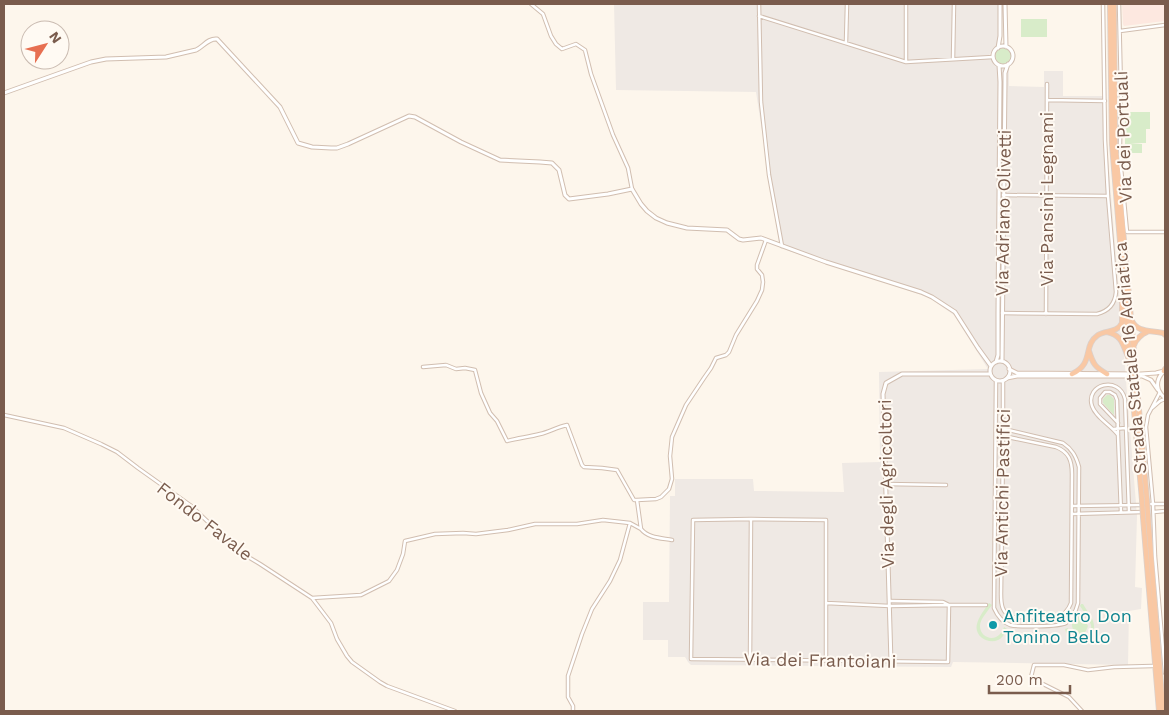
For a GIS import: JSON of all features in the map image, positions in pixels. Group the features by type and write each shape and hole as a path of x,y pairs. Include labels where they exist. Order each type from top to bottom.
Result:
{"highway":[{"name":"Strada Statale 16 Adriatica","path":"1110,4 1112,144 1123,285 1133,363 1162,704 1161,711"},
{"name":"Strada Statale 16 Adriatica","path":"1114,4 1115,142 1133,363"},
{"path":"1072,374 1079,370 1086,362 1092,340 1096,336 1118,329 1122,323 1123,285"},
{"path":"1130,312 1134,326 1144,331 1165,334"},
{"path":"1133,346 1144,333 1152,331"},
{"path":"1106,332 1120,338 1133,363"},
{"path":"1089,350 1092,362 1096,368 1107,374"},
{"name":"Strada Statale 16 Adriatica","path":"1146,516 1158,693 1161,711"}],"street":[{"path":"531,4 543,14 556,44 562,49 576,44 586,50 591,74 613,135 628,168 632,189 640,204 647,211 667,223 687,228 727,230 743,240 761,238 921,292 955,312 991,366"},
{"path":"759,4 761,102 769,175 782,246"},
{"path":"846,43 847,4"},
{"path":"906,4 906,62"},
{"path":"954,4 954,59"},
{"path":"1000,4 1000,36 998,48 995,50 993,57 999,65 1004,66 1008,64"},
{"name":"Via Adriano Olivetti","path":"996,362 1000,313 1005,74 1013,56 1011,50 1006,47 1005,4"},
{"path":"1000,313 1097,314 1105,312 1113,304 1116,292 1108,196 1103,4"},
{"name":"Via dei Portuali","path":"1119,4 1122,92 1121,160 1127,232 1165,232"},
{"path":"759,16 906,62 993,57"},
{"path":"1119,31 1165,25"},
{"path":"4,93 91,62 106,59 166,57 199,48 214,38 222,44 280,107 296,142 301,144 312,147 337,148 412,116 500,160 552,163 559,170 565,195 569,199 632,189"},
{"path":"998,48 1006,47"},
{"name":"Via Adriano Olivetti","path":"999,65 1000,313 1002,361"},
{"name":"Via Pansini Legnami","path":"1046,314 1047,84"},
{"path":"1047,100 1104,100"},
{"path":"1003,195 1108,196"},
{"path":"424,367 446,365 456,369 475,370 481,393 490,413 497,421 508,442 542,434 567,425 584,467 617,470 634,500 656,499 669,489 672,479 670,456 672,437 686,405 712,368 716,358 729,352 762,290 762,275 757,269 757,265 766,240"},
{"path":"1151,409 1165,398 1150,380 1141,375 1107,374 1017,374 1003,381 996,381 989,371 996,362 1002,361 1017,374 1141,375 1156,374 1165,370"},
{"path":"1007,378 1009,369"},
{"path":"1165,370 1158,380 1159,391 1148,415 1146,427 1165,673"},
{"name":"Via degli Agricoltori","path":"891,662 883,394 886,383 902,374 990,374"},
{"name":"Via Antichi Pastifici","path":"996,381 993,601 994,608 1005,622 1012,625 1061,625 1074,616 1078,603 1078,514"},
{"name":"Via Antichi Pastifici","path":"1003,381 1001,605 1006,614 1012,617 1057,618 1065,614 1069,609 1071,603 1072,514"},
{"path":"1118,438 1113,429 1095,412 1091,402 1096,390 1104,385 1114,385 1124,395 1129,512"},
{"path":"1118,423 1100,404 1100,398 1105,392 1110,392 1116,397 1118,423 1121,512"},
{"name":"Fondo Favale","path":"4,415 64,428 117,452 190,505 240,552 312,598 331,623 347,656 352,662 387,686 454,711"},
{"path":"996,427 1058,441 1068,446 1074,452 1078,467 1078,514"},
{"path":"1113,429 1126,428"},
{"path":"996,434 1061,449 1066,453 1071,459 1072,466 1072,514 1165,511"},
{"path":"1072,482 1078,482"},
{"path":"886,484 946,485"},
{"path":"637,500 641,529"},
{"path":"1072,506 1165,504"},
{"path":"750,659 752,519 826,520 826,660"},
{"name":"Via dei Frantoiani","path":"752,519 693,520 691,659 948,662 949,605"},
{"path":"312,598 361,595 389,581 403,554 405,541 435,534 476,534 535,524 568,524 602,520 630,523 649,536 672,540"},
{"path":"574,711 568,697 568,676 592,609 610,581 620,560 630,523"},
{"path":"826,603 890,604 943,602 949,605 986,605"},
{"path":"1082,711 1069,696 1032,680 1034,665 1064,666 1088,670 1152,666"}],"shaded area":[{"path":"614,4 999,4 999,37 997,45 989,55 998,68 1009,69 1009,86 1044,87 1044,71 1063,71 1063,96 1103,96 1137,516 1135,587 1142,588 1141,609 1129,611 1128,665 953,662 951,667 691,665 685,657 668,657 668,640 643,640 643,602 669,602 670,496 675,496 675,479 753,479 754,491 844,492 842,463 880,462 879,372 988,369 954,315 928,297 780,248 756,92 616,90"},
{"path":"1122,4 1165,4 1165,21 1124,26"}],"green space":[{"path":"1021,19 1047,19 1047,37 1021,37"},
{"path":"1003,48 1009,50 1011,56 1009,62 1003,64 997,62 995,56 997,50"},
{"path":"1125,112 1150,112 1150,129 1146,129 1146,143 1130,143 1142,144 1142,153 1125,153"},
{"path":"1107,395 1114,399 1114,415 1103,403 1103,399"},
{"path":"989,603 992,605 980,623 982,633 987,637 994,638 1000,634 1004,627 1007,629 999,640 995,641 985,640 978,633 977,629 979,618"},
{"path":"1083,604 1090,615 1094,626 1094,632 1091,637 1082,642 1072,639 1065,629 1068,628 1071,635 1078,639 1085,638 1090,632 1091,625 1080,606"},
{"path":"1078,616 1083,618 1088,626 1082,635 1075,633 1072,626 1072,621"}],"place":[{"name":"Anfiteatro Don Tonino Bello","path":"993,625"}]}
